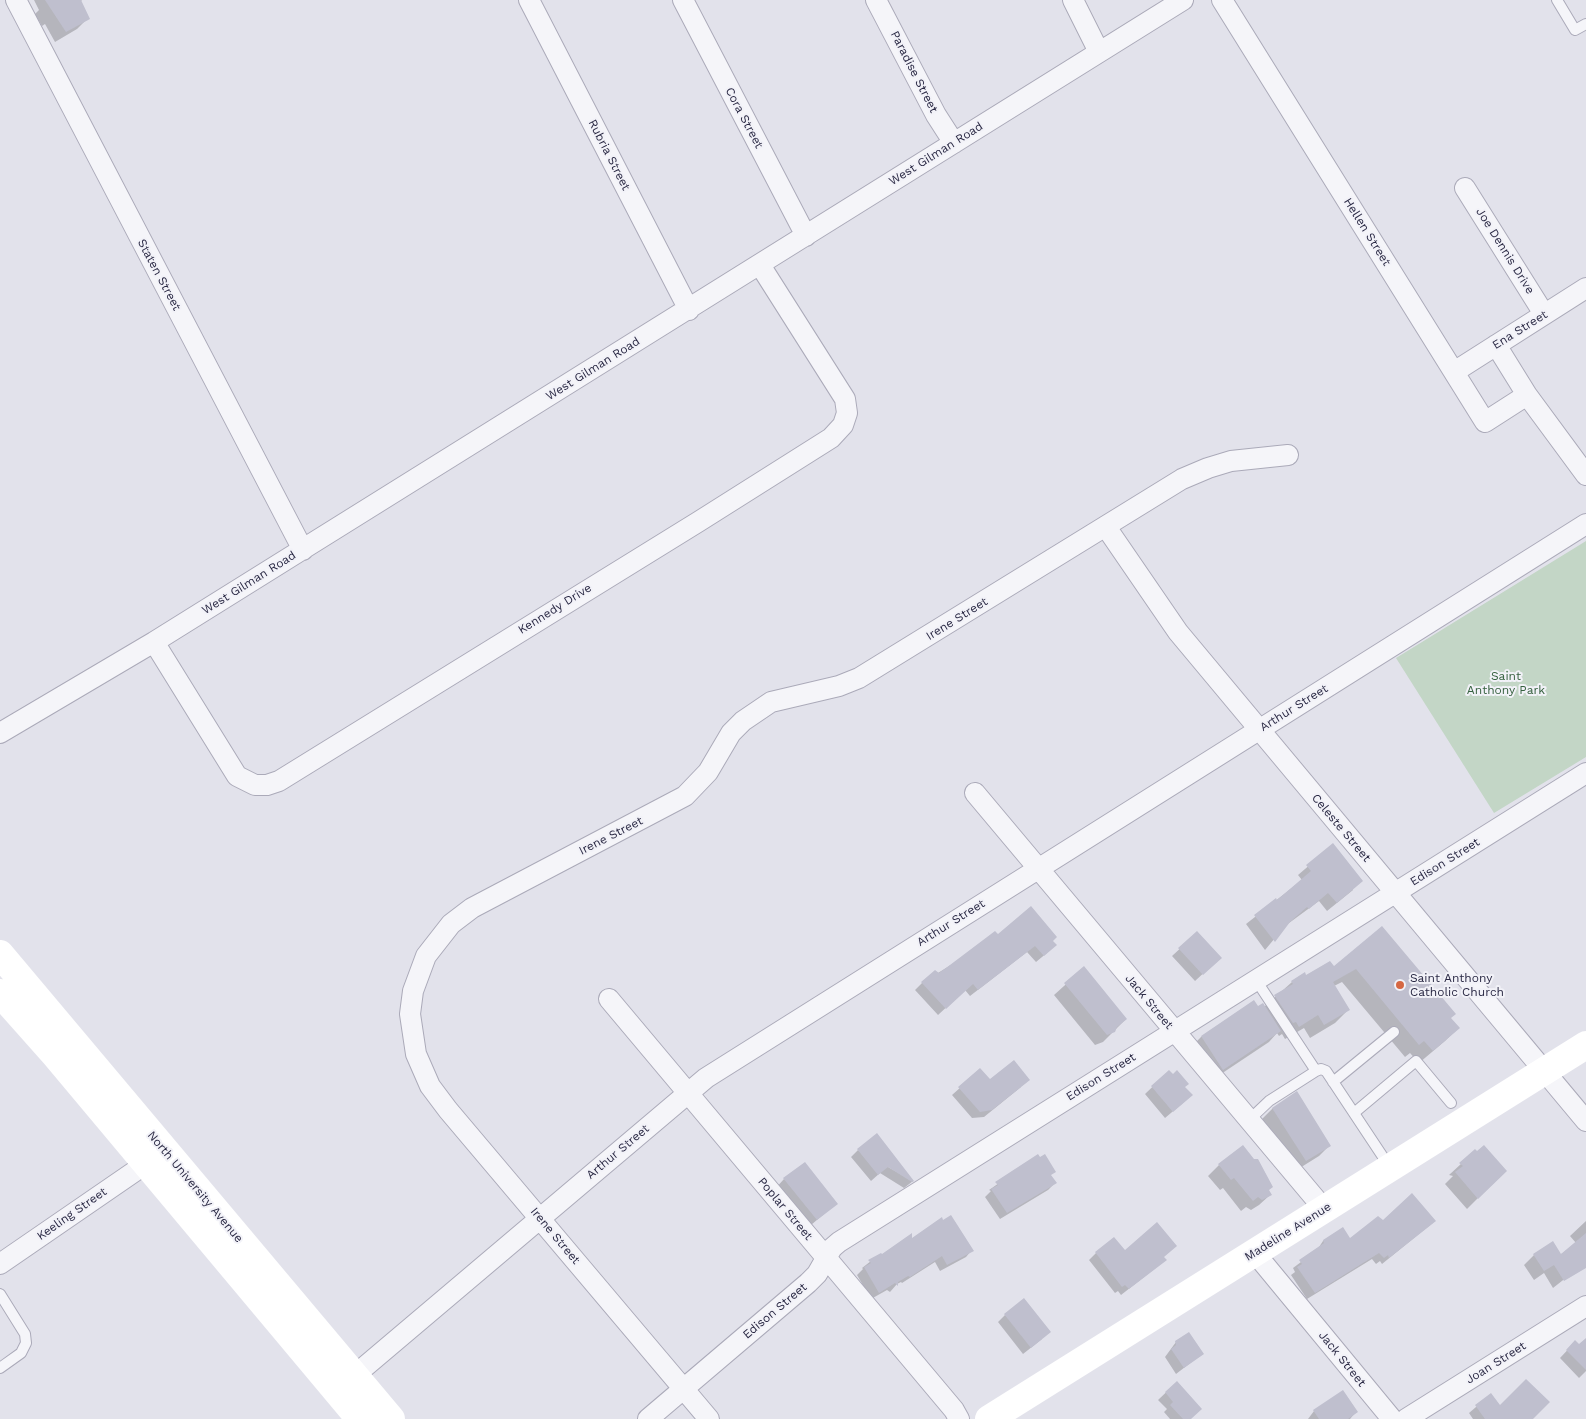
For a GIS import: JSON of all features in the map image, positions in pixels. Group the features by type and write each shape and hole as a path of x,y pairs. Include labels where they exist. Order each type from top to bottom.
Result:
{"main road":[{"name":"North University Avenue","path":"0,954 162,1150 392,1419"},
{"name":"North University Avenue","path":"0,993 56,1056 144,1165 360,1419"},
{"name":"Madeline Avenue","path":"989,1419 1586,1045"}],"street":[{"name":"Staten Street","path":"16,0 303,550"},
{"name":"Rubria Street","path":"530,0 689,310"},
{"name":"Cora Street","path":"683,0 806,236"},
{"name":"Paradise Street","path":"876,0 936,115 954,143"},
{"path":"1073,0 1099,52"},
{"name":"West Gilman Road","path":"0,733 154,642 303,550 1183,0"},
{"name":"Hellen Street","path":"1222,0 1485,422 1527,395"},
{"name":"Joe Dennis Drive","path":"1465,188 1544,314"},
{"name":"Kennedy Drive","path":"154,642 237,776 255,785 267,785 279,781 698,522 831,438 843,425 846,413 845,399 760,266"},
{"name":"Ena Street","path":"1454,372 1586,288"},
{"path":"1496,345 1527,395 1586,475"},
{"name":"Irene Street","path":"710,1419 448,1110 424,1076 416,1054 411,1029 413,991 426,956 442,934 472,908 685,796 708,772 731,733 742,721 771,702 839,686 859,678 1182,479 1231,461 1288,454"},
{"name":"Arthur Street","path":"355,1375 688,1093 724,1066 1586,524"},
{"name":"Celeste Street","path":"1106,527 1178,632 1586,1121"},
{"name":"Edison Street","path":"648,1419 808,1283 817,1274 826,1258 839,1242 1586,774"},
{"name":"Jack Street","path":"975,793 1324,1209"},
{"name":"Poplar Street","path":"609,999 954,1410 959,1419"},
{"name":"Keeling Street","path":"0,1264 144,1165"},
{"name":"Jack Street","path":"1255,1253 1392,1419"},
{"name":"Joan Street","path":"1406,1419 1586,1306"}],"lane":[{"path":"1557,0 1575,30 1586,24"},
{"path":"1256,980 1316,1071"},
{"path":"1334,1082 1394,1032"},
{"path":"1354,1113 1416,1060 1450,1103"},
{"path":"1249,1120 1269,1101 1321,1068 1326,1071 1334,1082 1390,1168"},
{"path":"0,1294 26,1334 26,1343 20,1352 0,1368"}],"green space":[{"name":"Saint Anthony Park","path":"1586,541 1586,757 1494,813 1396,658"}],"building":[{"path":"45,0 81,0 90,19 66,32"},
{"path":"1333,843 1363,881 1337,903 1328,893 1309,909 1307,907 1290,922 1275,942 1254,915 1276,898 1277,900 1311,871 1306,865"},
{"path":"1031,906 1057,937 1053,941 1057,945 1044,956 1035,946 978,990 973,984 946,1009 921,982 935,970 939,973 995,931 998,934"},
{"name":"Saint Anthony Catholic Church","path":"1382,926 1456,1014 1451,1018 1460,1028 1433,1051 1424,1041 1419,1045 1356,969 1333,982 1350,1010 1324,1025 1318,1015 1299,1027 1296,1022 1293,1023 1274,995 1293,984 1291,981 1305,972 1306,975 1330,961 1334,966"},
{"path":"1197,931 1222,958 1203,975 1178,948"},
{"path":"1084,966 1127,1019 1117,1027 1115,1032 1107,1035 1064,983"},
{"path":"1254,1000 1258,1006 1263,1003 1281,1031 1223,1070 1201,1036"},
{"path":"1014,1060 1030,1080 992,1110 980,1112 958,1087 980,1068 990,1079"},
{"path":"1169,1070 1173,1074 1177,1070 1189,1084 1185,1087 1193,1095 1173,1112 1151,1086"},
{"path":"1297,1091 1331,1146 1306,1161 1272,1108"},
{"path":"877,1133 914,1181 912,1182 888,1167 878,1175 857,1149"},
{"path":"1243,1145 1254,1159 1258,1159 1273,1187 1269,1190 1272,1195 1262,1200 1258,1197 1253,1201 1234,1178 1231,1180 1218,1164"},
{"path":"1484,1145 1507,1171 1478,1199 1455,1172 1463,1166 1459,1163 1475,1149 1477,1151"},
{"path":"1038,1154 1040,1157 1045,1154 1056,1172 1051,1175 1057,1183 1007,1213 991,1189 998,1185 995,1182"},
{"path":"805,1162 838,1204 817,1220 783,1178"},
{"path":"1412,1193 1436,1221 1389,1258 1388,1255 1384,1258 1379,1253 1315,1293 1297,1267 1302,1264 1299,1260 1324,1243 1323,1240 1343,1227 1350,1238 1378,1216 1383,1220"},
{"path":"951,1215 974,1251 947,1265 942,1256 910,1277 908,1276 898,1282 898,1286 895,1283 879,1293 864,1267 871,1263 868,1260 882,1254 912,1233 912,1238 942,1217 943,1220"},
{"path":"1157,1222 1177,1246 1164,1257 1167,1260 1129,1289 1125,1285 1122,1287 1095,1252 1114,1237 1125,1250"},
{"path":"1586,1233 1586,1268 1564,1281 1554,1265 1544,1271 1533,1254 1553,1241 1561,1254"},
{"path":"1024,1298 1051,1332 1031,1348 1004,1314"},
{"path":"1189,1332 1204,1354 1184,1368 1171,1349 1176,1345 1175,1341"},
{"path":"1586,1338 1586,1370 1566,1350 1575,1340 1579,1344"},
{"path":"1526,1379 1550,1402 1533,1419 1485,1419 1475,1405 1491,1393 1500,1405"},
{"path":"1177,1381 1202,1409 1191,1419 1183,1419 1170,1405 1173,1402 1165,1392"},
{"path":"1343,1390 1358,1412 1348,1419 1319,1419 1313,1410"}],"place":[{"name":"Saint Anthony Catholic Church","path":"1400,985"}]}
